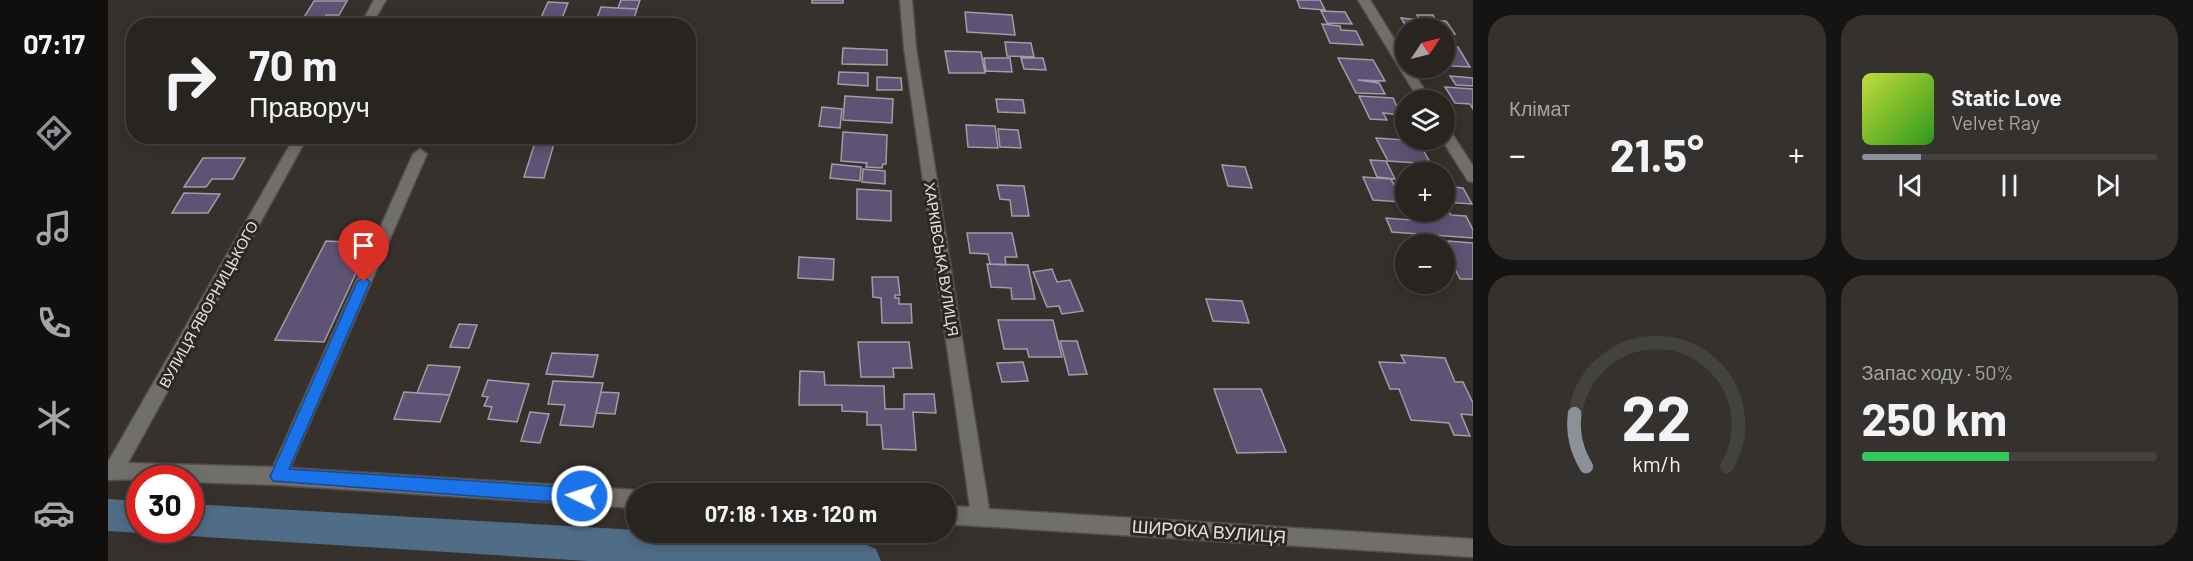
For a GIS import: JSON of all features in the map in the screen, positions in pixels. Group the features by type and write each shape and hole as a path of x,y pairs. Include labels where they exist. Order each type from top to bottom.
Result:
{"street":[{"path":"370,18 380,0"},
{"name":"ХАРКІВСЬКА ВУЛИЦЯ","path":"906,0 910,48 981,517"},
{"path":"1364,0 1419,90"},
{"name":"ВУЛИЦЯ ЯВОРНИЦЬКОГО","path":"111,471 297,144"},
{"path":"1455,149 1473,177"},
{"path":"278,476 420,154"},
{"path":"111,471 278,476 626,499"},
{"name":"ШИРОКА ВУЛИЦЯ","path":"956,516 1473,548"}],"building":[{"path":"621,0 640,0 637,9 618,8"},
{"path":"812,0 843,0 843,3 812,3"},
{"path":"1297,0 1320,0 1325,10 1300,8"},
{"path":"314,1 347,1 339,15 304,18"},
{"path":"548,2 568,3 562,18 541,18"},
{"path":"601,7 637,9 634,18 597,18"},
{"path":"1321,11 1345,12 1352,24 1327,23"},
{"path":"965,12 1012,15 1015,35 967,32"},
{"path":"1417,15 1433,15 1434,18 1419,18"},
{"path":"1322,24 1340,26 1341,30 1356,31 1363,45 1330,43"},
{"path":"1005,42 1031,43 1034,57 1007,56"},
{"path":"1455,47 1458,47 1470,67 1455,66"},
{"path":"843,48 887,50 887,65 842,64"},
{"path":"945,51 981,52 985,73 949,73"},
{"path":"984,58 1010,58 1012,72 986,71"},
{"path":"1021,58 1043,58 1046,70 1024,69"},
{"path":"1338,58 1373,60 1385,81 1358,80 1379,83 1385,94 1356,93"},
{"path":"839,72 868,73 868,86 838,84"},
{"path":"877,77 901,78 902,90 877,90"},
{"path":"1451,78 1473,78 1473,86 1456,85"},
{"path":"1445,87 1473,89 1473,109 1470,104 1455,103 1455,90 1447,90"},
{"path":"845,96 893,99 892,123 843,120"},
{"path":"1359,96 1393,98 1395,114 1383,113 1387,120 1370,119"},
{"path":"996,99 1023,100 1025,113 998,112"},
{"path":"822,107 842,109 840,128 819,126"},
{"path":"966,125 995,126 998,148 968,147"},
{"path":"998,129 1018,130 1021,148 1000,147"},
{"path":"843,132 887,135 886,164 883,164 882,168 866,167 867,163 841,161"},
{"path":"1376,138 1395,139 1395,150 1423,150 1430,162 1402,162 1388,161"},
{"path":"534,144 554,144 544,178 524,177"},
{"path":"203,158 245,158 233,179 212,179 206,187 184,187"},
{"path":"1370,160 1386,161 1395,179 1377,177"},
{"path":"832,164 861,167 860,181 830,178"},
{"path":"1222,165 1245,167 1252,188 1228,186"},
{"path":"863,169 885,171 885,184 862,182"},
{"path":"1363,177 1391,179 1395,187 1395,202 1373,200"},
{"path":"997,185 1024,186 1029,216 1012,216 1010,200 1000,199"},
{"path":"1455,187 1463,188 1472,204 1455,203"},
{"path":"857,189 891,191 891,221 857,219"},
{"path":"184,193 220,194 208,213 172,213"},
{"path":"1455,215 1466,216 1473,230 1473,238 1455,237 1455,234 1392,232 1386,218 1395,219 1395,222 1455,222"},
{"path":"967,233 1012,233 1017,257 1005,257 1006,265 990,264 988,254 970,253"},
{"path":"326,241 370,243 324,342 275,340"},
{"path":"1455,242 1473,243 1473,279 1460,279 1455,269"},
{"path":"799,257 834,259 833,280 798,278"},
{"path":"987,264 1028,265 1035,299 1012,299 1011,288 991,287"},
{"path":"1052,269 1057,282 1070,280 1083,311 1062,314 1059,306 1047,307 1033,272"},
{"path":"872,277 898,277 900,295 895,295 895,298 899,298 899,304 911,304 912,323 882,323 881,298 873,297"},
{"path":"1206,299 1242,301 1249,323 1213,321"},
{"path":"998,320 1053,320 1062,357 1029,357 1027,349 1004,349"},
{"path":"459,324 477,325 469,348 450,347"},
{"path":"1060,341 1077,341 1087,374 1069,375"},
{"path":"858,342 909,342 912,368 893,368 894,377 861,377"},
{"path":"552,353 598,355 593,377 546,374"},
{"path":"1401,355 1445,358 1455,382 1463,382 1473,403 1473,415 1461,414 1470,436 1454,435 1449,423 1411,420 1399,389 1390,389 1379,362 1405,363"},
{"path":"1023,362 1028,381 1002,382 997,363"},
{"path":"428,365 460,367 450,395 417,393"},
{"path":"800,371 824,372 825,385 884,386 885,409 904,409 904,394 934,394 936,413 913,412 916,450 883,449 881,425 867,425 867,412 842,411 842,405 799,405"},
{"path":"488,380 529,384 517,422 488,419 492,407 484,406 488,397 482,396"},
{"path":"553,381 603,383 593,427 560,425 565,405 548,404"},
{"path":"1214,389 1261,389 1286,452 1237,453"},
{"path":"404,392 450,395 440,422 394,419"},
{"path":"601,392 619,393 615,414 596,413"},
{"path":"530,412 549,414 540,443 521,441"}],"waterway":[{"path":"108,515 126,516"},
{"path":"204,521 864,561"}],"route":[{"path":"364,282 278,476 582,496"}]}
